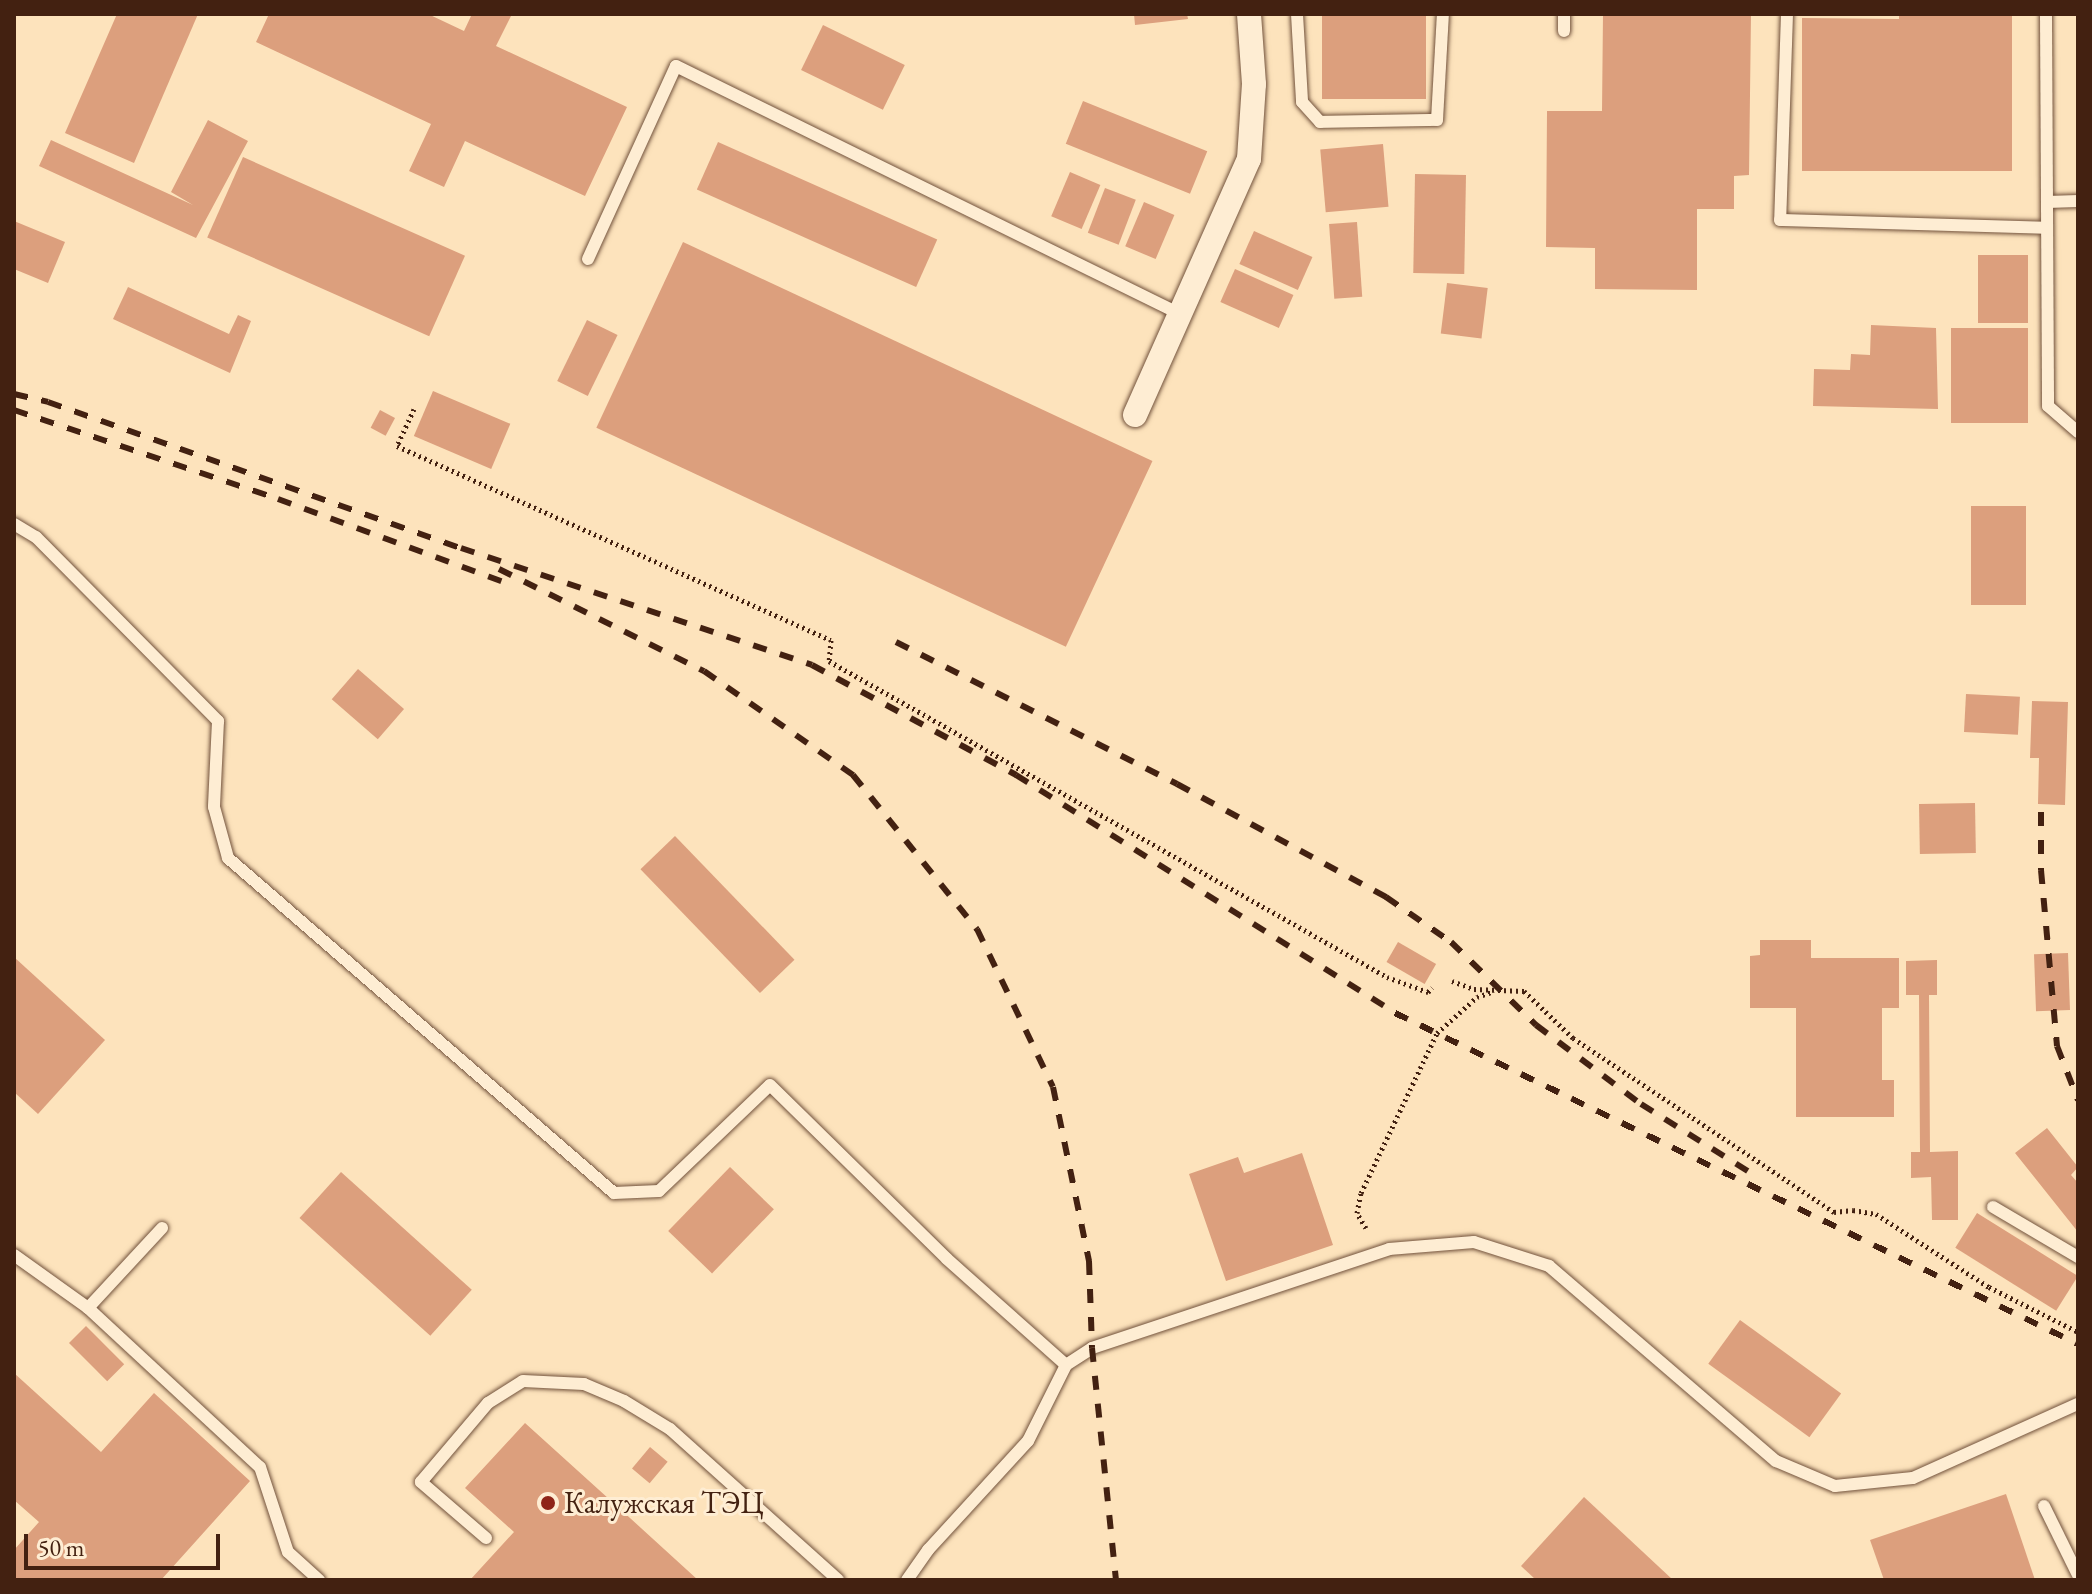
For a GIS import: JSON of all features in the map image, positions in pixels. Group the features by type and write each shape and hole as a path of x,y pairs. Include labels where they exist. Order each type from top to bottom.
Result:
{"street":[{"path":"1135,415 1249,159 1254,84 1249,14"}],"lane":[{"path":"1297,14 1302,102 1320,122 1437,120 1443,14"},
{"path":"1564,14 1564,31"},
{"path":"1787,14 1780,220 2047,228"},
{"path":"2046,14 2048,406 2078,432"},
{"path":"588,259 676,66 1180,314"},
{"path":"2047,202 2078,201"},
{"path":"14,524 36,537 218,721 214,807 228,858 614,1193 659,1191 770,1085 947,1259 1066,1365"},
{"path":"1993,1207 2078,1257"},
{"path":"88,1308 162,1228"},
{"path":"907,1580 928,1550 1028,1441 1066,1365 1092,1348 1389,1249 1474,1242 1549,1266 1776,1461 1835,1486 1913,1478 2078,1404"},
{"path":"14,1255 88,1308 260,1467 288,1552 319,1580"},
{"path":"486,1538 421,1482 488,1403 511,1388 523,1381 584,1384 624,1401 670,1429 838,1580"},
{"path":"2044,1506 2078,1575"}],"path":[{"path":"414,409 397,446 831,640 829,661 1387,977 1428,992 1432,988"},
{"path":"1452,981 1474,989 1524,991 1573,1038 1834,1212 1853,1210 1876,1214 1989,1287 2078,1332"},
{"path":"1366,1228 1357,1213 1361,1193 1437,1033 1477,997 1499,989"}],"building":[{"path":"117,14 198,14 134,163 65,133"},
{"path":"269,14 428,14 464,31 472,14 512,14 496,46 627,107 585,196 465,141 444,187 409,171 431,124 256,42"},
{"path":"1134,14 1187,14 1188,19 1135,25"},
{"path":"1322,14 1426,14 1426,99 1322,99"},
{"path":"1603,14 1751,14 1749,175 1734,176 1734,209 1697,209 1697,290 1595,289 1595,248 1546,247 1547,111 1602,111"},
{"path":"1899,14 2012,14 2012,171 1802,171 1802,18 1899,19"},
{"path":"823,25 905,65 883,110 801,70"},
{"path":"1083,101 1207,151 1190,194 1066,144"},
{"path":"208,120 248,141 196,238 39,166 51,140 193,205 171,192"},
{"path":"718,142 937,240 916,287 697,190"},
{"path":"1383,144 1388,207 1326,212 1320,149"},
{"path":"243,157 465,256 429,336 207,237"},
{"path":"1070,172 1100,185 1082,229 1051,216"},
{"path":"1415,174 1466,175 1464,274 1413,273"},
{"path":"1105,188 1136,200 1119,245 1088,233"},
{"path":"1144,202 1174,215 1156,259 1125,246"},
{"path":"14,221 65,242 48,283 14,269"},
{"path":"1357,222 1362,297 1334,299 1329,224"},
{"path":"1254,231 1312,257 1298,290 1239,264"},
{"path":"683,242 1152,461 1066,647 596,428"},
{"path":"1978,255 2028,255 2028,323 1978,323"},
{"path":"1235,269 1293,295 1279,328 1220,302"},
{"path":"1447,283 1488,288 1481,339 1441,334"},
{"path":"128,287 229,334 238,315 251,321 230,373 113,319"},
{"path":"587,320 618,335 588,396 557,381"},
{"path":"1871,325 1936,328 1938,409 1813,406 1814,369 1850,370 1851,354 1870,355"},
{"path":"1951,328 2028,328 2028,423 1951,423"},
{"path":"433,391 510,424 491,469 414,436"},
{"path":"380,410 395,418 386,436 371,428"},
{"path":"1971,506 2026,506 2026,605 1971,605"},
{"path":"358,669 404,709 378,739 332,699"},
{"path":"1966,694 2020,697 2018,735 1964,732"},
{"path":"2032,701 2068,702 2065,805 2038,804 2039,758 2030,758"},
{"path":"1975,803 1976,853 1920,854 1919,804"},
{"path":"675,836 794,960 760,993 640,869"},
{"path":"1760,940 1811,940 1811,958 1899,958 1899,1008 1882,1008 1882,1080 1894,1080 1894,1117 1796,1117 1796,1008 1750,1008 1750,956 1760,955"},
{"path":"1398,942 1436,964 1425,984 1386,962"},
{"path":"2068,953 2070,1010 2036,1011 2034,954"},
{"path":"14,957 105,1040 38,1114 14,1092"},
{"path":"1937,960 1937,995 1929,995 1930,1152 1958,1151 1958,1220 1932,1220 1931,1177 1911,1178 1911,1152 1920,1152 1919,995 1906,995 1906,961"},
{"path":"2047,1128 2078,1167 2071,1175 2078,1183 2078,1232 2015,1153"},
{"path":"1302,1153 1333,1245 1226,1281 1189,1174 1238,1157 1244,1173"},
{"path":"730,1167 774,1209 712,1273 668,1231"},
{"path":"341,1172 472,1290 430,1336 300,1218"},
{"path":"1977,1213 2078,1276 2056,1311 1955,1248"},
{"path":"1740,1320 1841,1393 1809,1437 1708,1364"},
{"path":"86,1326 124,1364 107,1381 69,1343"},
{"path":"14,1373 101,1452 154,1393 250,1481 161,1580 14,1580 14,1550 39,1522 14,1500"},
{"name":"Калужская ТЭЦ","path":"525,1423 698,1580 470,1580 514,1532 465,1488"},
{"path":"650,1447 668,1462 650,1483 632,1468"},
{"path":"2006,1494 2035,1580 1884,1580 1870,1540"},
{"path":"1584,1497 1673,1580 1536,1580 1521,1566"}],"railway":[{"path":"14,394 48,402 461,548 812,665 1016,775 1395,1013 2078,1344"},
{"path":"14,410 278,499 512,585"},
{"path":"499,569 704,671 853,775 977,929 1053,1087 1089,1261 1092,1348 1116,1580"},
{"path":"896,642 1177,784 1386,897 1451,942 1536,1025 1641,1104 1754,1175"},
{"path":"2041,812 2041,870 2057,1046 2078,1100"}],"place":[{"name":"Калужская ТЭЦ","path":"548,1503"}]}
